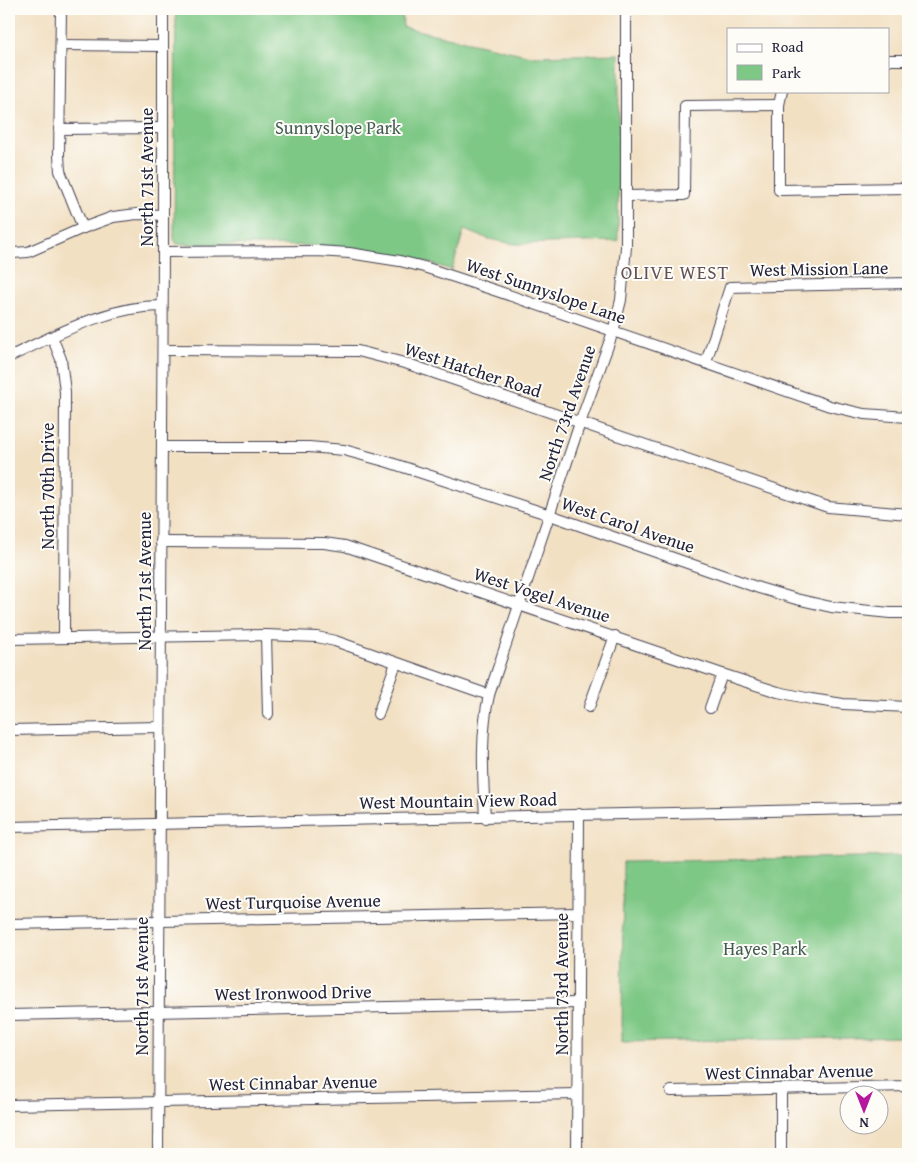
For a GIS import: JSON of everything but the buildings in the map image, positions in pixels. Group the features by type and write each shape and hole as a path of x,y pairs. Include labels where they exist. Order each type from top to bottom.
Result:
{"street":[{"path":"60,9 58,155 60,171 83,228"},
{"name":"North 71st Avenue","path":"158,1154 163,350 162,9"},
{"name":"North 73rd Avenue","path":"484,818 483,730 489,695 612,332 624,284 626,9"},
{"path":"61,45 162,46"},
{"path":"890,60 908,60"},
{"path":"782,92 779,105 779,190 908,188"},
{"path":"626,196 684,195 685,106 779,105"},
{"path":"59,129 163,128"},
{"path":"9,251 13,253 28,252 114,217 163,214"},
{"name":"West Sunnyslope Lane","path":"163,252 317,251 400,260 424,266 830,406 864,414 908,416"},
{"name":"West Mission Lane","path":"706,362 730,287 908,283"},
{"path":"9,357 52,336 118,310 145,306 162,306"},
{"name":"North 70th Drive","path":"52,336 61,359 65,392 64,638"},
{"name":"West Hatcher Road","path":"163,350 358,351 408,364 828,507 908,514"},
{"name":"West Carol Avenue","path":"162,447 309,447 344,450 372,457 550,515 759,588 796,599 831,607 908,613"},
{"name":"West Vogel Avenue","path":"161,542 324,543 345,546 778,692 843,704 908,707"},
{"path":"9,639 161,636 317,637 336,641 489,695"},
{"path":"266,636 268,714"},
{"path":"589,707 614,636"},
{"path":"378,714 396,663"},
{"path":"710,708 722,674"},
{"path":"9,730 160,727"},
{"name":"West Mountain View Road","path":"9,827 908,808"},
{"name":"North 73rd Avenue","path":"577,1154 579,814"},
{"name":"West Turquoise Avenue","path":"9,924 578,913"},
{"name":"West Ironwood Drive","path":"9,1015 578,1003"},
{"name":"West Cinnabar Avenue","path":"671,1091 908,1086"},
{"path":"781,1088 781,1154"},
{"name":"West Cinnabar Avenue","path":"9,1106 577,1094"}],"green space":[{"name":"Sunnyslope Park","path":"176,9 402,9 403,27 531,56 619,54 618,241 515,244 489,239 464,230 452,270 409,257 358,248 177,244 174,239"},
{"name":"Hayes Park","path":"908,856 908,1037 622,1042 623,862"}],"district":[{"name":"OLIVE WEST","path":"675,272"}]}
